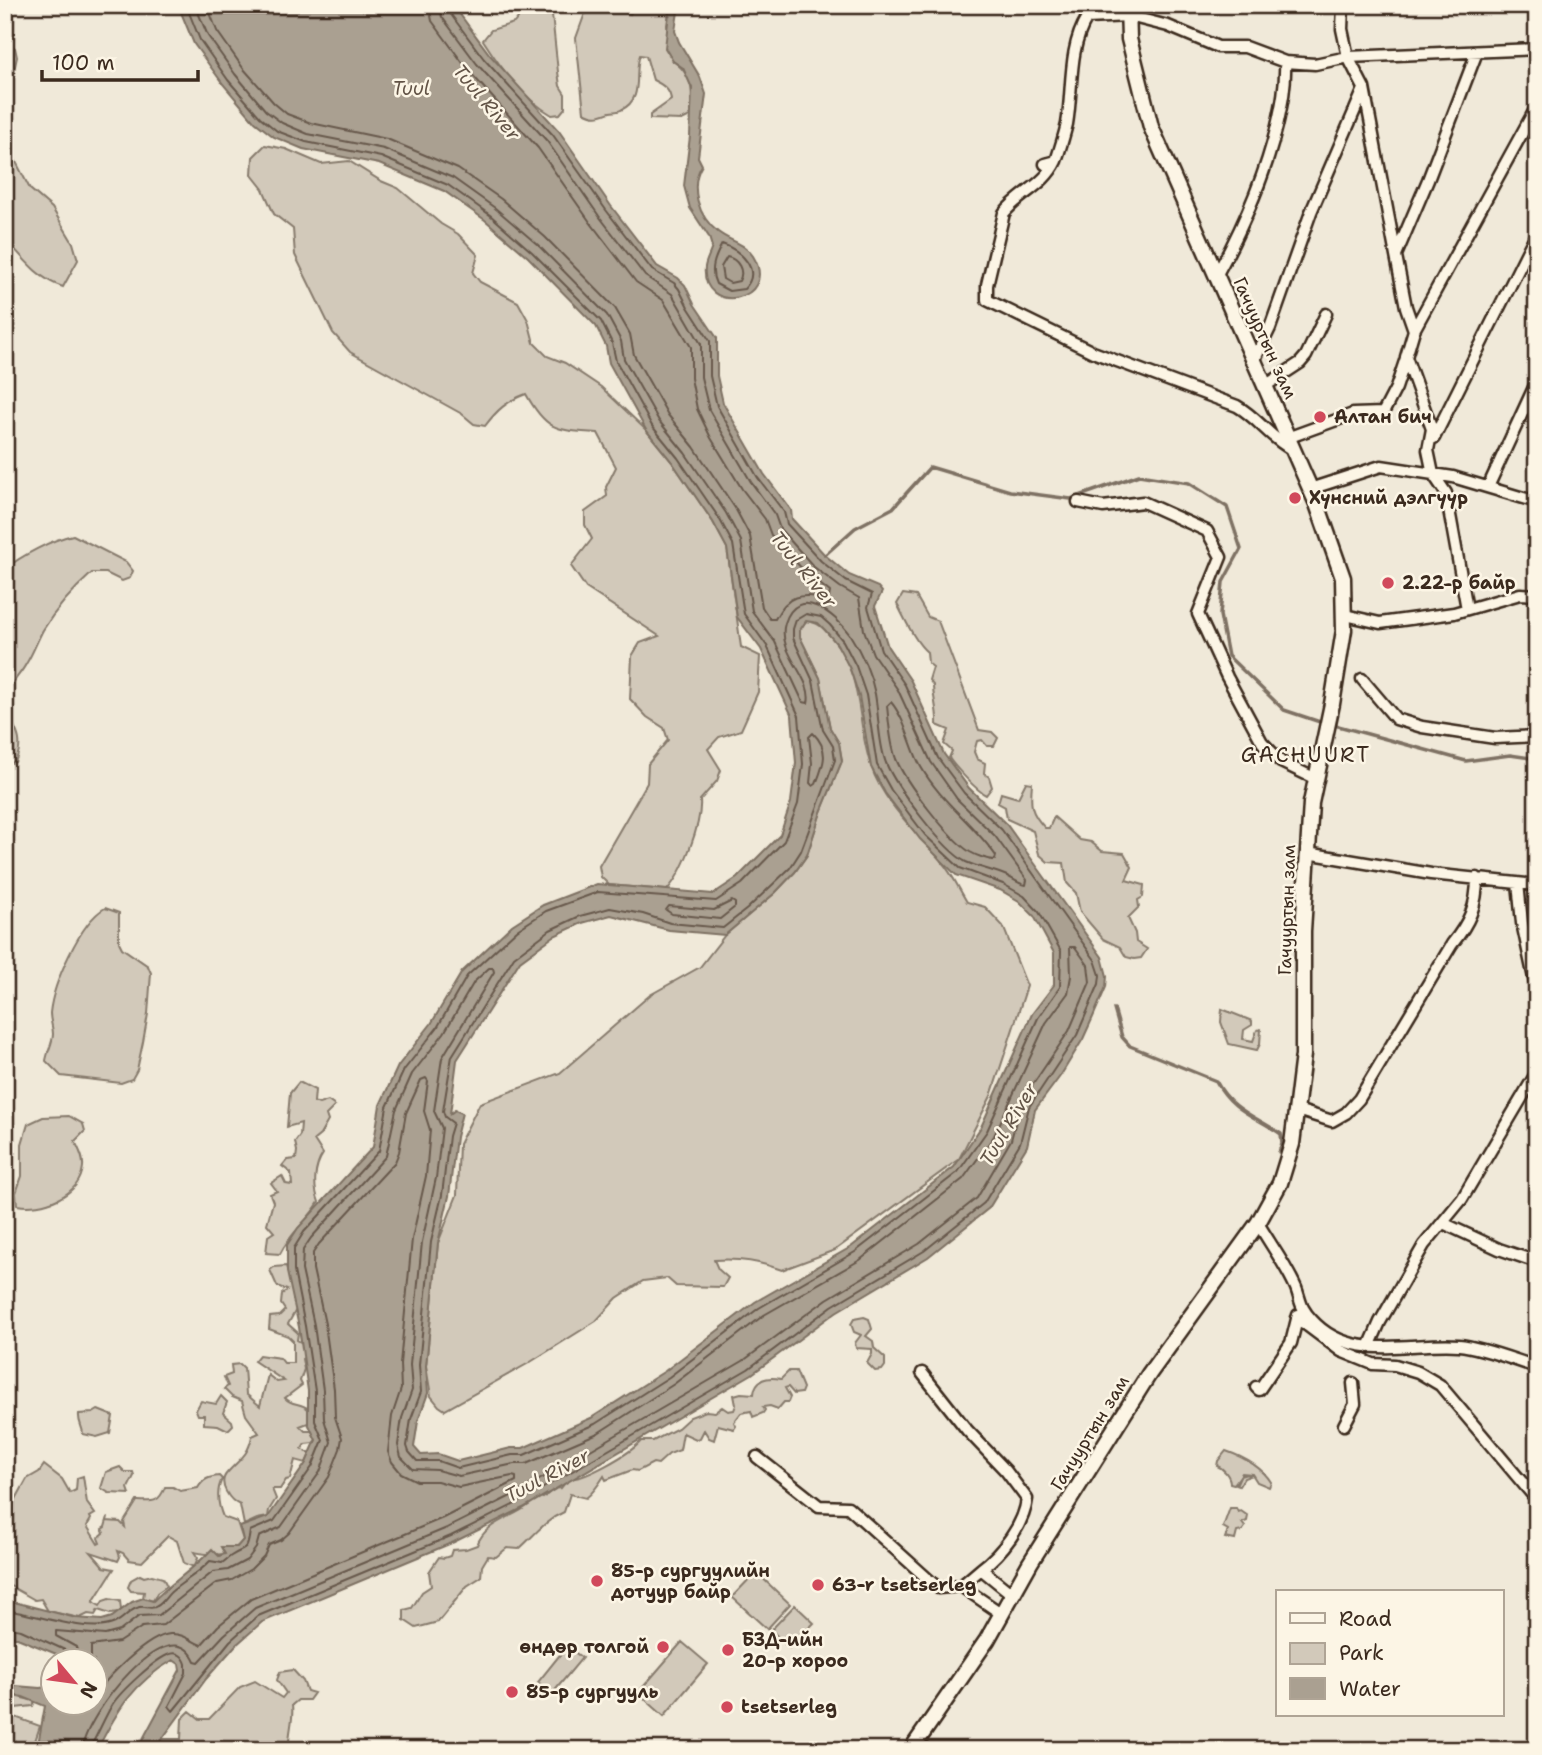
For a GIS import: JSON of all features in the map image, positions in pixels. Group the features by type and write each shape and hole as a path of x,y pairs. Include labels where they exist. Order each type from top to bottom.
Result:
{"main road":[{"name":"Гачууртын зам","path":"911,1750 987,1640 1149,1374 1258,1223 1280,1183 1293,1144 1303,1055 1303,931 1311,803 1332,704 1345,615 1343,578 1310,489 1151,127 1129,39 1128,11"}],"street":[{"path":"1343,5 1342,29 1348,57 1364,88 1406,307 1414,330"},
{"path":"1537,49 1348,57 1315,64 1285,62 1245,47 1218,47 1128,11 1087,18 1080,29 1070,80 1067,124 1056,161 1042,182 1020,197 1004,213 986,285 987,300 1093,352 1237,406 1249,413 1274,437 1290,444 1353,414 1383,413 1396,388 1414,330 1537,106"},
{"path":"1396,256 1476,52"},
{"path":"1216,276 1241,232 1269,162 1286,84 1285,62"},
{"path":"1254,360 1270,328 1311,212 1364,88"},
{"path":"1045,164 1056,161"},
{"path":"1428,450 1537,232"},
{"path":"1265,386 1300,363 1306,356 1325,314"},
{"path":"1406,357 1432,429 1428,450 1433,474 1446,493 1467,609"},
{"path":"1488,487 1537,380"},
{"path":"1310,489 1381,466 1433,474 1537,502"},
{"path":"1078,502 1103,507 1143,502 1207,531 1221,557 1198,614 1227,677 1262,742 1281,762 1316,779"},
{"path":"1345,615 1380,623 1467,609 1520,594 1537,595"},
{"path":"1362,679 1396,719 1422,727 1495,738 1537,736"},
{"path":"1307,853 1432,874 1537,885"},
{"path":"1297,1110 1332,1121 1346,1113 1359,1099 1452,944 1468,923 1475,908 1477,878"},
{"path":"1518,883 1522,923 1537,992"},
{"path":"1369,1348 1380,1322 1424,1245 1462,1199 1537,1072"},
{"path":"1256,1387 1259,1390 1290,1343 1299,1304 1296,1288 1258,1223"},
{"path":"1443,1223 1499,1249 1537,1262"},
{"path":"1299,1304 1324,1332 1352,1344 1369,1348 1461,1345 1537,1367"},
{"path":"1297,1318 1341,1351 1373,1364 1395,1365 1418,1372 1440,1385 1537,1500"},
{"path":"757,1457 819,1506 848,1507 938,1588 961,1586 994,1559 1013,1533 1026,1507 1027,1499 922,1373"},
{"path":"1344,1425 1355,1404 1353,1383"},
{"path":"981,1569 1013,1595"},
{"path":"961,1586 1002,1614"}],"green space":[{"path":"513,5 551,5 560,86 565,94 565,108 560,114 552,115 531,100 505,72 483,40 491,30 514,23 518,18"},
{"path":"588,5 624,5 624,10 630,14 638,5 670,5 667,25 673,61 688,78 692,92 690,116 682,120 650,119 650,115 671,100 665,88 653,80 646,56 640,55 636,93 628,105 620,111 600,115 584,112 576,38"},
{"path":"5,40 15,48 17,57 11,84 12,154 30,189 52,208 73,243 78,260 63,287 38,273 5,238"},
{"path":"265,145 286,149 321,164 349,161 398,188 441,224 458,234 478,255 473,273 480,282 518,302 528,320 534,343 547,356 565,363 601,387 646,430 672,462 713,522 727,548 741,647 760,656 758,692 741,730 719,737 708,749 721,770 717,781 700,800 698,821 690,847 667,890 609,885 601,877 599,866 647,783 648,764 668,740 664,728 647,717 630,699 632,656 640,643 659,636 586,588 571,566 592,539 585,525 585,512 607,496 606,487 616,467 598,433 554,427 540,416 526,394 503,407 485,426 474,424 462,414 350,352 333,333 295,255 293,229 274,214 263,189 252,175 253,157"},
{"path":"73,535 126,562 133,571 130,578 122,581 106,573 92,573 48,622 6,696 7,712 17,734 19,751 15,762 5,764 5,569 56,540"},
{"path":"903,594 916,596 928,617 938,621 979,730 992,732 998,738 994,746 987,746 982,740 977,741 974,752 977,759 985,763 984,773 989,777 992,787 986,795 966,778 949,758 952,751 944,744 949,730 937,725 933,685 929,680 933,667 928,663 927,652 914,636 897,604"},
{"path":"806,621 818,624 832,638 849,668 858,700 866,749 883,792 945,866 967,902 985,907 1003,926 1027,986 991,1096 959,1159 835,1250 782,1270 748,1261 714,1260 718,1269 728,1278 723,1287 676,1286 667,1278 643,1281 617,1298 596,1321 529,1363 445,1410 431,1396 426,1366 438,1243 457,1195 459,1144 480,1103 560,1073 650,995 700,967 725,935 775,893 807,855 842,761 839,743 830,728 820,678 800,637 800,630"},
{"path":"1026,782 1032,783 1032,808 1045,828 1049,828 1054,817 1080,840 1091,842 1102,851 1124,853 1132,867 1126,880 1144,885 1143,897 1138,900 1139,907 1128,918 1136,942 1147,949 1141,958 1126,957 1120,947 1103,939 1080,912 1076,893 1067,883 1064,863 1048,862 1039,854 1033,831 1007,819 1005,807 998,803 1001,793 1018,798"},
{"path":"105,908 119,913 119,942 122,948 148,966 151,973 148,1014 137,1070 132,1079 121,1083 61,1076 46,1061 53,1037 50,1013 56,986 77,940 86,926"},
{"path":"1222,1009 1252,1021 1252,1025 1244,1030 1243,1039 1253,1041 1257,1030 1261,1029 1257,1050 1229,1044 1221,1022"},
{"path":"299,1082 315,1090 314,1102 319,1104 328,1101 335,1106 326,1115 328,1121 314,1140 323,1154 315,1177 319,1202 280,1254 266,1253 268,1236 274,1232 267,1224 273,1202 270,1194 277,1191 271,1183 282,1176 286,1184 292,1185 291,1173 282,1166 287,1160 296,1159 295,1142 300,1135 301,1123 287,1127 290,1093"},
{"path":"69,1116 83,1124 85,1131 75,1141 83,1167 75,1186 48,1203 17,1205 16,1193 22,1176 22,1144 28,1124 43,1117"},
{"path":"286,1266 297,1308 288,1324 298,1333 297,1340 302,1343 307,1356 302,1359 302,1385 285,1398 308,1409 308,1423 300,1426 305,1431 312,1431 316,1440 305,1444 302,1449 310,1454 306,1463 295,1460 290,1479 286,1480 280,1489 272,1489 276,1499 268,1517 244,1525 240,1505 229,1496 223,1482 227,1473 245,1453 252,1436 259,1433 246,1415 242,1401 232,1397 224,1389 228,1386 224,1377 232,1374 231,1365 240,1364 244,1368 246,1394 260,1406 268,1375 277,1382 284,1381 254,1361 259,1355 293,1363 293,1341 288,1336 269,1329 270,1317 279,1316 285,1310 281,1304 282,1294 287,1290 277,1286 270,1270"},
{"path":"854,1319 869,1319 872,1329 866,1336 885,1358 882,1370 875,1371 867,1363 872,1349 856,1348 855,1343 861,1335 854,1332 851,1324"},
{"path":"789,1371 796,1371 803,1388 801,1393 794,1394 788,1387 785,1388 790,1397 788,1402 784,1402 778,1409 763,1407 763,1413 753,1417 751,1411 741,1413 734,1422 734,1429 718,1425 714,1440 709,1438 704,1430 700,1438 696,1439 683,1433 680,1450 669,1454 658,1464 653,1463 638,1471 632,1470 606,1480 604,1476 586,1498 570,1494 564,1512 545,1524 519,1549 507,1548 496,1557 488,1556 482,1566 481,1577 467,1586 438,1622 416,1628 404,1620 404,1610 412,1608 422,1592 431,1586 429,1572 439,1557 450,1556 452,1550 477,1545 493,1525 523,1509 538,1496 543,1498 554,1489 561,1488 569,1478 595,1471 618,1459 641,1441 653,1441 678,1428 690,1417 706,1411 715,1412 722,1407 728,1411 734,1410 734,1395 754,1394 759,1382 767,1378 781,1379"},
{"path":"221,1396 227,1402 223,1413 233,1425 228,1430 218,1425 204,1424 204,1415 198,1415 196,1410 201,1401 216,1404"},
{"path":"98,1410 113,1416 110,1433 97,1437 83,1434 79,1414"},
{"path":"1226,1451 1257,1467 1271,1482 1269,1487 1257,1482 1252,1474 1242,1473 1234,1484 1230,1483 1226,1473 1217,1466"},
{"path":"44,1465 62,1479 70,1493 76,1490 77,1478 83,1476 87,1503 95,1514 90,1517 87,1526 98,1544 108,1517 107,1521 120,1522 125,1527 124,1522 137,1501 155,1500 165,1487 180,1491 198,1488 207,1479 219,1476 222,1479 218,1493 221,1512 223,1517 237,1522 243,1540 227,1553 194,1552 198,1558 194,1567 184,1563 177,1541 168,1536 142,1562 129,1560 118,1551 118,1561 91,1552 104,1567 114,1569 93,1602 100,1606 103,1601 109,1599 120,1601 119,1613 110,1614 98,1610 95,1615 88,1614 80,1618 48,1611 41,1599 35,1600 5,1583 5,1519 27,1479 39,1472"},
{"path":"120,1467 125,1472 133,1472 134,1476 128,1488 130,1494 109,1493 101,1488 106,1472"},
{"path":"1240,1476 1250,1476 1244,1478 1239,1486 1236,1485"},
{"path":"1230,1508 1236,1508 1238,1512 1248,1516 1247,1521 1242,1523 1245,1527 1237,1532 1235,1540 1225,1538 1228,1530 1223,1527"},
{"path":"756,1572 790,1604 767,1629 732,1597"},
{"path":"140,1575 163,1578 167,1586 157,1593 153,1601 143,1598 144,1592 131,1591 128,1587 131,1580"},
{"path":"795,1605 814,1623 789,1648 771,1630"},
{"path":"682,1642 708,1664 664,1716 638,1693"},
{"path":"567,1646 582,1658 552,1694 538,1682"},
{"path":"293,1670 303,1681 307,1691 314,1693 309,1700 298,1700 292,1705 289,1748 292,1750 154,1750 161,1739 181,1739 182,1719 190,1711 200,1719 209,1719 240,1687 255,1681 282,1698 286,1693 277,1680 280,1672"},
{"path":"5,1694 35,1701 33,1706 15,1708 12,1716 40,1726 34,1744 5,1746"}],"water":[{"path":"178,5 453,5 490,55 559,131 657,266 685,285 694,304 717,338 717,376 723,403 764,474 791,510 792,519 825,555 849,575 878,587 882,592 875,606 888,647 911,681 944,754 969,788 1007,825 1102,957 1107,976 1106,987 1083,1039 1035,1110 1027,1146 989,1208 928,1257 836,1312 752,1374 523,1508 454,1542 262,1622 235,1646 206,1679 154,1750 137,1750 180,1670 179,1664 173,1660 137,1688 97,1750 37,1750 43,1716 108,1716 108,1646 38,1646 5,1633 5,1603 18,1603 76,1618 102,1620 112,1617 132,1602 143,1598 153,1601 212,1549 219,1556 225,1554 221,1547 237,1547 243,1540 240,1527 268,1517 306,1463 316,1440 308,1423 308,1391 299,1327 287,1272 287,1245 298,1228 373,1147 380,1105 398,1066 431,1024 462,972 512,925 543,905 597,884 713,894 737,878 780,835 791,802 796,763 792,716 761,649 737,617 727,548 713,522 672,462 646,430 609,363 606,346 596,326 528,257 485,220 444,191 379,164 303,149 274,137 255,122 194,44","holes":["806,621 818,623 837,644 850,669 859,696 871,767 885,793 920,839 956,875 1000,890 1019,901 1034,916 1054,953 1054,985 1032,1014 981,1127 954,1167 851,1247 755,1302 665,1371 591,1418 523,1448 511,1448 458,1461 438,1454 421,1455 414,1447 418,1421 428,1393 426,1366 438,1243 449,1196 456,1137 462,1113 455,1110 450,1114 457,1060 520,961 554,936 582,923 611,915 669,930 725,935 775,893 795,872 807,855 842,761 839,743 830,728 820,678 800,637 800,630"]},
{"path":"670,5 679,5 675,31 700,77 706,94 698,157 702,165 696,182 701,210 711,226 750,252 759,272 757,284 749,293 738,298 725,298 714,293 707,283 705,267 712,247 709,237 690,208 684,186 692,88 683,68 673,61 665,48"},
{"path":"5,1685 38,1688 38,1703 5,1694"}],"waterway":[{"path":"825,555 855,528 893,508 930,467 1010,491 1071,499 1139,475 1189,483 1227,507 1241,549 1223,582 1220,615 1228,656 1284,710 1323,723"},
{"path":"1331,724 1466,761 1510,755 1537,759"},
{"path":"1114,1009 1122,1037 1130,1046 1216,1081 1237,1106 1281,1134 1279,1152"}],"place":[{"name":"Алтан бич","path":"1320,417"},
{"name":"Хүнсний дэлгүүр","path":"1295,498"},
{"name":"2.22-р байр","path":"1388,583"},
{"name":"85-р сургуулийн дотуур байр","path":"597,1581"},
{"name":"63-r tsetserleg","path":"818,1585"},
{"name":"өндөр толгой","path":"663,1647"},
{"name":"БЗД-ийн 20-р хороо","path":"728,1650"},
{"name":"85-р сургууль","path":"512,1692"},
{"name":"tsetserleg","path":"727,1707"}],"district":[{"name":"GACHUURT","path":"1306,755"}],"water label":[{"name":"Tuul","path":"411,88"},
{"name":"Tuul River","path":"487,102"},
{"name":"Tuul River","path":"804,569"},
{"name":"Tuul River","path":"1008,1124"},
{"name":"Tuul River","path":"547,1475"}]}
